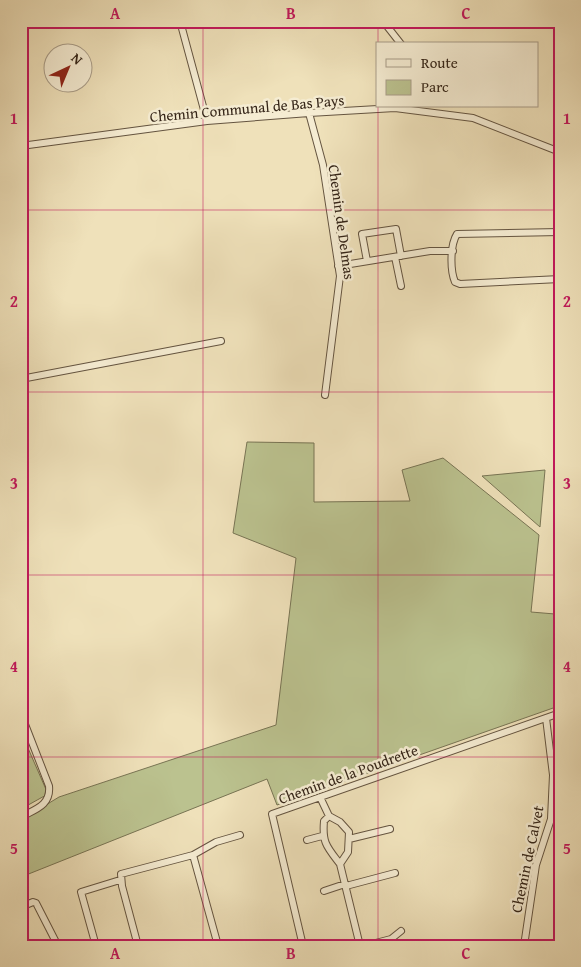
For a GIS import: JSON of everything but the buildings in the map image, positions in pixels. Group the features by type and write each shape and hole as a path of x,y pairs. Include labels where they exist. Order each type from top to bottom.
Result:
{"street":[{"path":"180,21 207,122"},
{"path":"383,21 399,42"},
{"name":"Chemin Communal de Bas Pays","path":"21,146 207,122 308,112 400,108 473,118 560,152"},
{"name":"Chemin de Delmas","path":"308,112 323,166 338,266 338,294 325,395"},
{"path":"367,262 362,234 396,229 401,286"},
{"path":"560,232 457,234 454,238 453,251 453,276 455,282 460,284 560,279"},
{"path":"338,266 430,251 453,251"},
{"path":"21,379 221,341"},
{"name":"Chemin de la Poudrette","path":"302,946 272,814 560,713"},
{"path":"21,714 49,786 50,794 46,803 21,816"},
{"name":"Chemin de Calvet","path":"524,946 536,865 551,819 553,775 546,718"},
{"path":"320,797 329,816 340,822 350,832 348,852 340,864"},
{"path":"329,816 324,821 322,836 325,844 340,864 360,946"},
{"path":"349,839 390,829"},
{"path":"138,946 120,880 121,874 193,855 216,842 240,835"},
{"path":"307,840 322,836"},
{"path":"193,855 217,942 200,946"},
{"path":"324,890 395,873"},
{"path":"96,946 81,892 120,880"},
{"path":"21,907 33,902 36,903 58,946"},
{"path":"364,946 391,939 401,931"}],"green space":[{"path":"247,442 314,443 314,502 410,501 402,470 443,458 539,535 531,612 555,614 556,707 277,805 267,779 21,877 21,820 59,797 276,725 296,558 233,533"},
{"path":"545,470 540,527 482,476"},
{"path":"21,732 48,794 21,809"}]}
